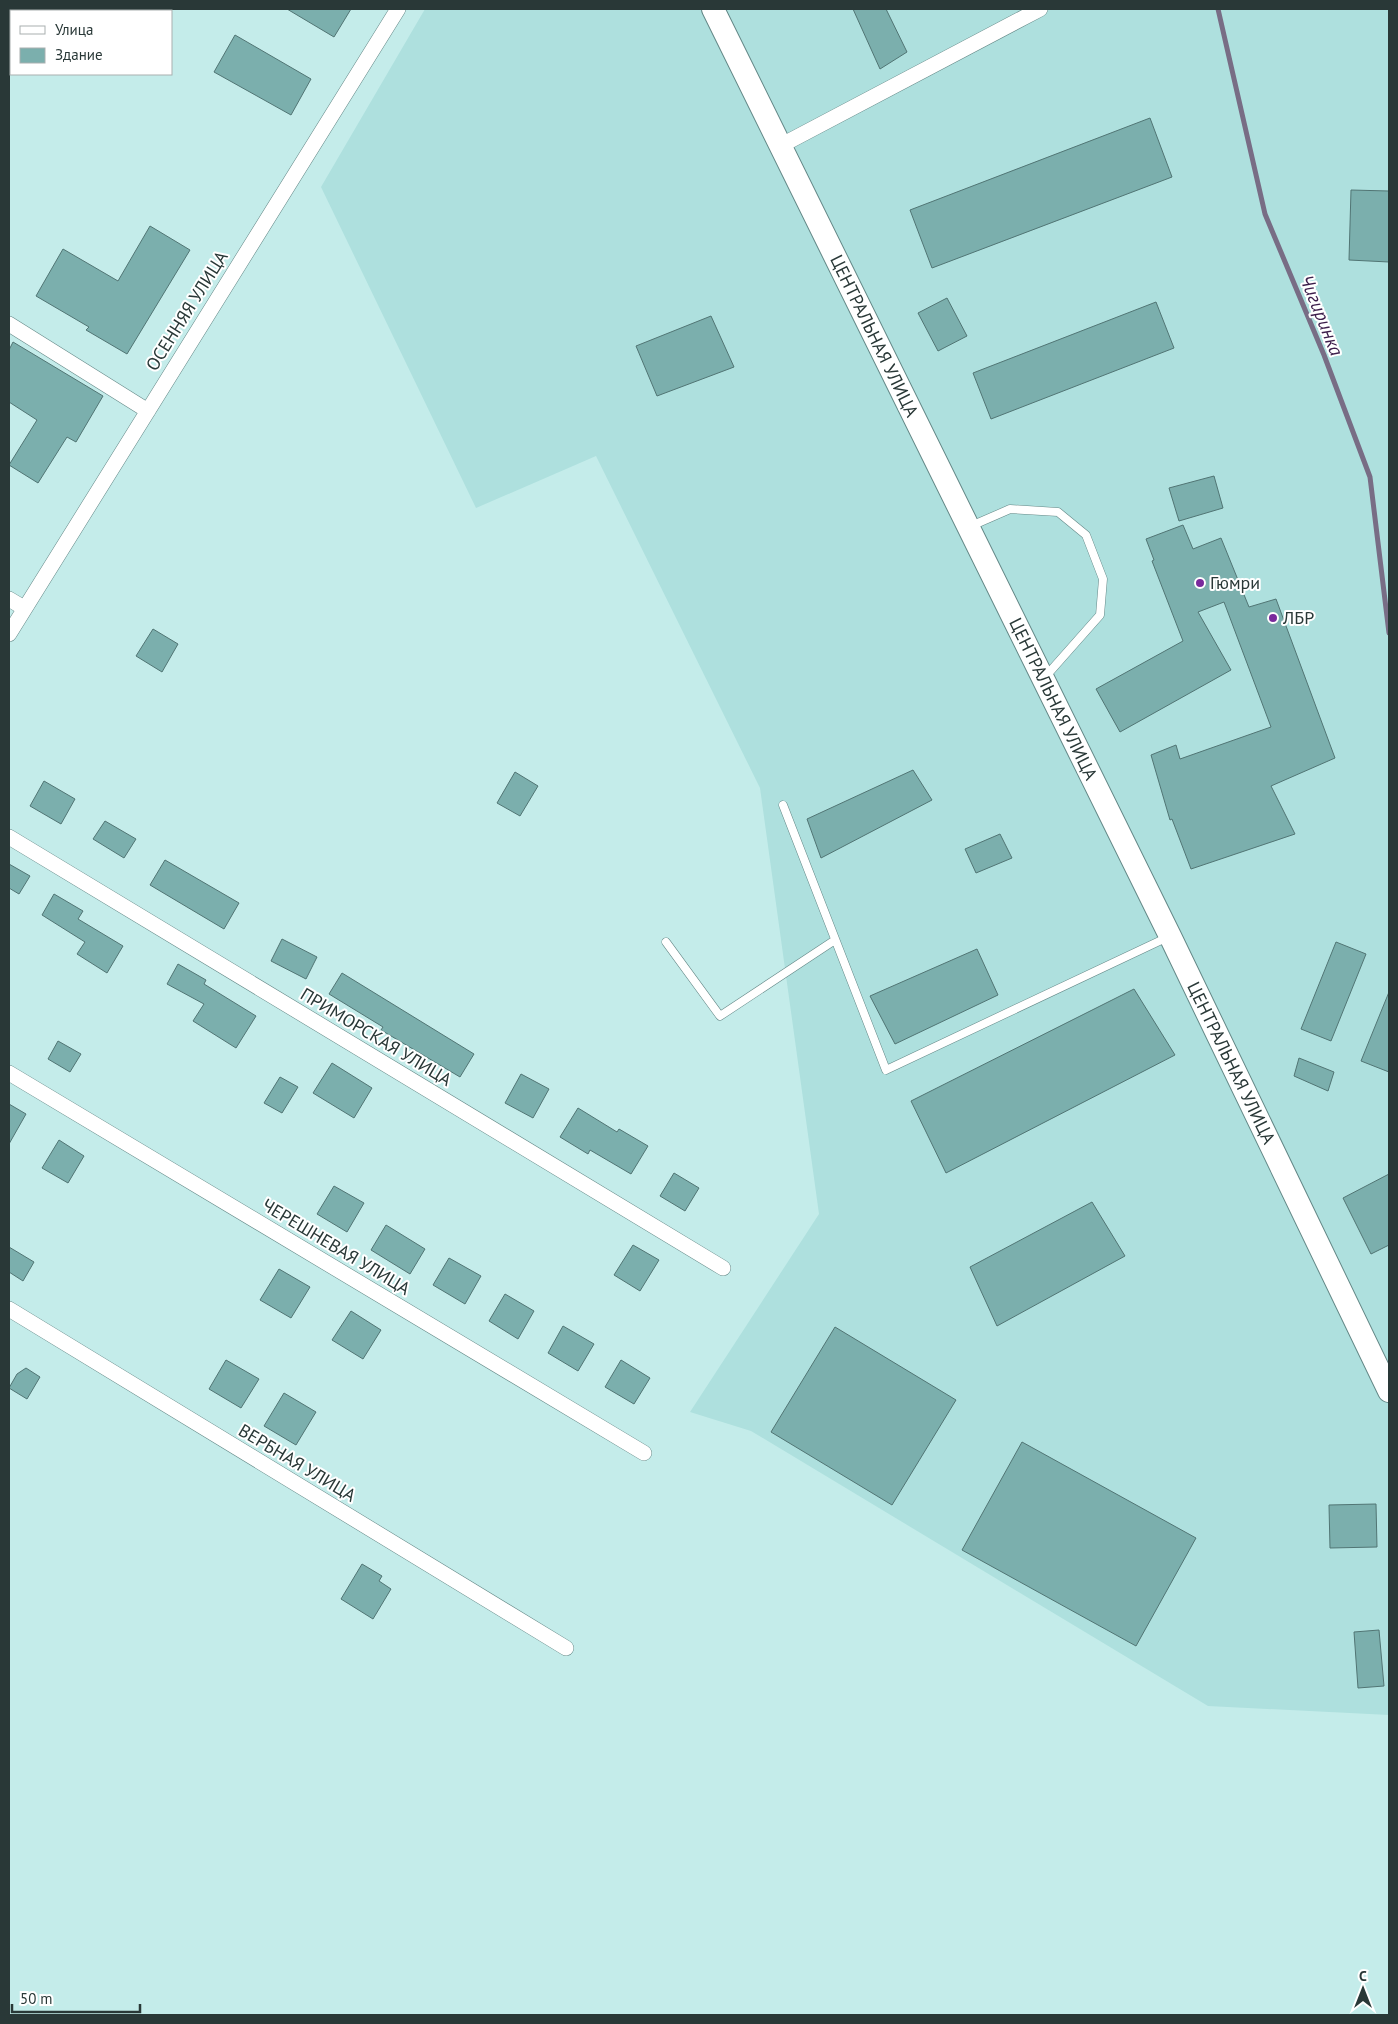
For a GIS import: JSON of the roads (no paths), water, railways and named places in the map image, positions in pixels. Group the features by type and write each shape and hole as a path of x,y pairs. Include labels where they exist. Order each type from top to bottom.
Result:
{"street":[{"name":"ОСЕННЯЯ УЛИЦА","path":"9,634 398,9"},
{"name":"ЦЕНТРАЛЬНАЯ УЛИЦА","path":"714,9 1170,936 1389,1391"},
{"path":"780,146 1040,9"},
{"path":"9,324 148,411"},
{"path":"9,599 24,608"},
{"name":"ПРИМОРСКАЯ УЛИЦА","path":"9,837 723,1268"},
{"name":"ЧЕРЕШНЕВАЯ УЛИЦА","path":"9,1073 644,1453"},
{"name":"ВЕРБНАЯ УЛИЦА","path":"9,1308 566,1648"}],"lane":[{"path":"968,527 1010,509 1058,512 1086,535 1102,579 1100,614 1043,680"},
{"path":"783,805 886,1070 1170,936"},
{"path":"666,942 720,1016 835,940"}],"waterway":[{"name":"Чигиринка","path":"1218,9 1265,214 1324,355 1370,477 1389,633"}],"place":[{"name":"Гюмри","path":"1200,583"},
{"name":"ЛБР","path":"1273,618"}]}
